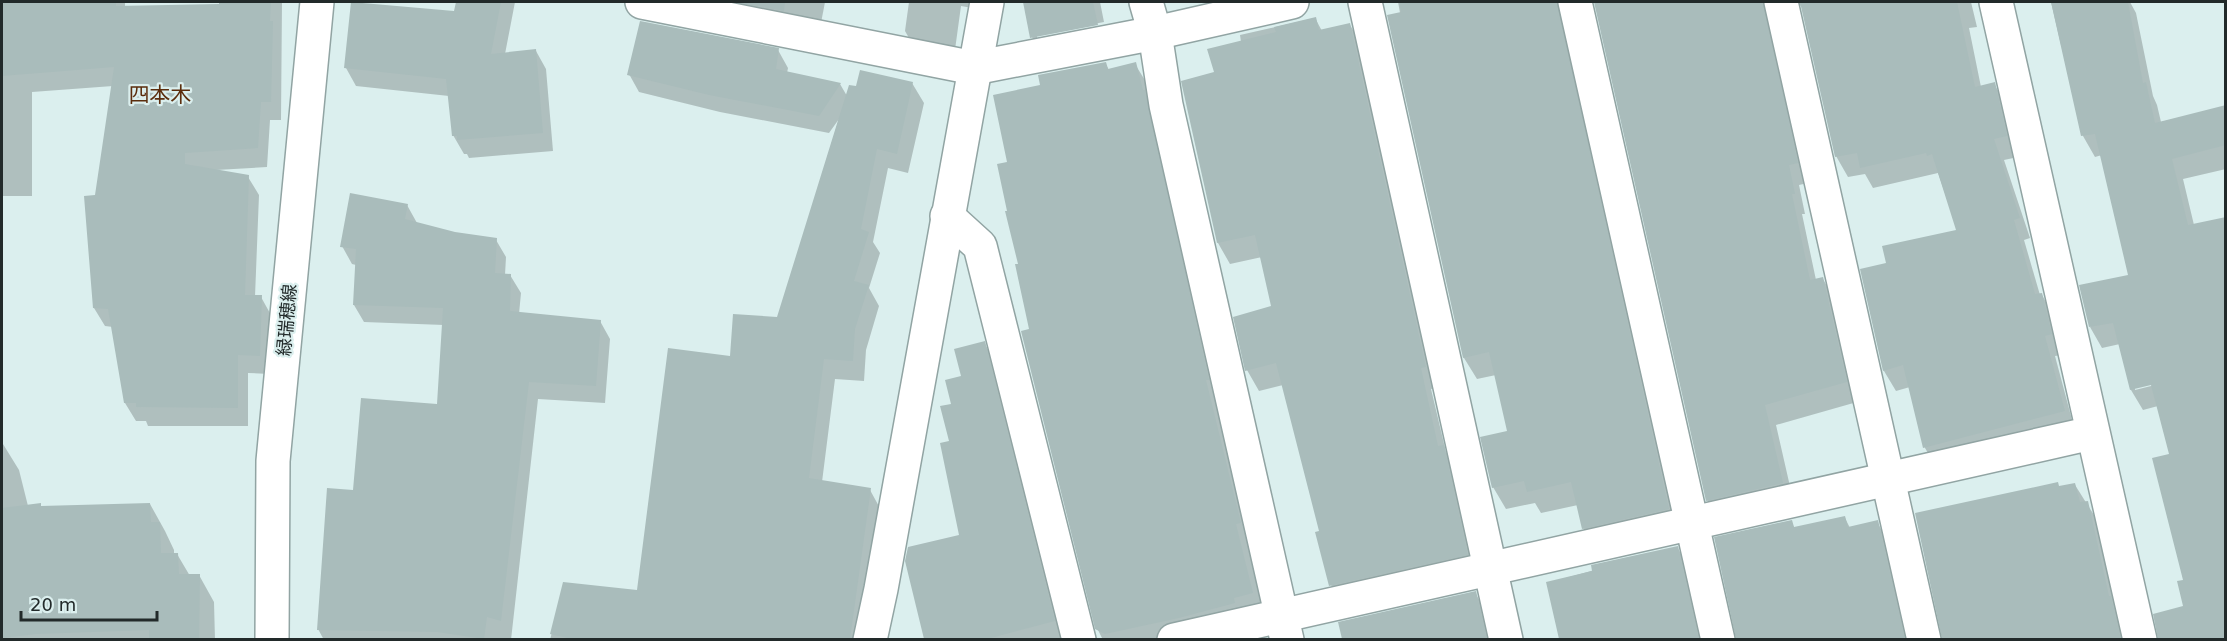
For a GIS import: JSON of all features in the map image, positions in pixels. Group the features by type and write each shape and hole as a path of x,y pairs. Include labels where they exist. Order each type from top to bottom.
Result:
{"street":[{"name":"緑瑞穂線","path":"272,639 273,461 317,2"},
{"path":"642,2 974,68 1155,33 1292,2"},
{"path":"870,639 987,2"},
{"path":"1146,2 1155,33 1166,105 1284,627"},
{"path":"1365,2 1506,639"},
{"path":"1575,2 1718,639"},
{"path":"1781,2 1924,639"},
{"path":"1996,2 2140,639"},
{"path":"947,216 980,246 1079,639"},
{"path":"1174,639 1284,627 1491,569 2092,433"}],"building":[{"path":"2,2 116,2 116,6 271,2 270,21 273,21 271,102 261,102 258,148 185,153 185,164 249,175 245,295 262,295 260,356 238,355 238,408 136,407 136,403 124,403 108,309 93,308 84,196 95,195 114,67 2,76"},
{"path":"351,2 454,11 456,2 501,2 491,54 536,49 543,133 457,140 457,136 452,136 446,79 344,68"},
{"path":"736,2 785,2 784,11"},
{"path":"1023,2 1093,2 1098,25 1030,38"},
{"path":"1399,2 1557,2 1669,509 1582,529 1571,482 1527,492 1524,481 1492,488 1480,437 1507,431 1489,352 1463,358 1387,15 1401,12"},
{"path":"1594,2 1763,2 1798,163 1789,165 1795,194 1792,194 1810,280 1823,277 1847,382 1765,405 1783,483 1706,501"},
{"path":"1800,2 1957,2 1975,87 1995,82 2007,136 1994,139 2020,218 2014,220 2035,294 2042,293 2052,334 2045,336 2065,411 1923,448 1903,365 1883,371 1860,269 1886,263 1882,246 1956,230 1932,154 1927,156 1926,153 1860,168 1857,153 1835,157"},
{"path":"2051,2 2128,2 2143,83 2146,82 2155,123 2226,105 2226,145 2172,159 2188,225 2226,217 2226,639 2158,639 2153,614 2183,606 2177,581 2183,580 2152,458 2169,454 2151,385 2130,390 2113,323 2089,327 2079,285 2128,275 2095,134 2081,136"},
{"path":"1316,17 1319,30 1350,23 1426,367 1421,368 1438,446 1444,445 1468,555 1329,586 1315,532 1319,531 1276,363 1245,371 1233,317 1271,306 1255,235 1217,243 1181,81 1214,72 1207,49 1276,32 1274,27"},
{"path":"640,21 779,48 776,69 841,83 819,116 709,95 627,75"},
{"path":"1106,62 1108,69 1136,62 1143,90 1145,90 1209,380 1206,380 1241,523 1236,524 1253,593 1234,598 1235,603 1105,634 1095,629 1021,331 1029,329 997,164 1007,162 993,95 1040,85 1038,75"},
{"path":"860,70 913,82 897,154 877,149 861,229 869,232 854,281 869,285 855,329 853,361 824,359 809,478 871,488 850,639 572,639 550,634 563,582 637,590 668,348 730,356 733,314 777,317 849,85 856,86"},
{"path":"350,193 408,204 405,219 455,232 497,238 495,273 511,274 510,311 601,320 596,386 529,382 501,621 487,617 484,639 437,632 317,630 327,488 353,490 361,398 437,404 443,308 353,305 356,249 340,247"},
{"path":"985,341 1055,621 987,639 924,639 905,561 908,547 959,535 940,443 949,441 940,406 951,404 945,380 961,376 954,349"},
{"path":"2058,482 2059,486 2075,483 2080,502 2088,501 2121,639 1942,639 1915,513"},
{"path":"41,503 41,506 150,503 151,522 160,522 161,553 178,553 179,574 200,574 199,639 149,639 149,630 36,634 2,638 2,508"},
{"path":"1845,516 1848,527 1878,520 1905,639 1736,639 1714,537 1792,520 1794,527"},
{"path":"1678,546 1699,639 1559,639 1546,582 1592,571 1591,565"},
{"path":"1476,591 1487,639 1342,639 1338,622"}],"district":[{"name":"四本木","path":"160,95"}]}
